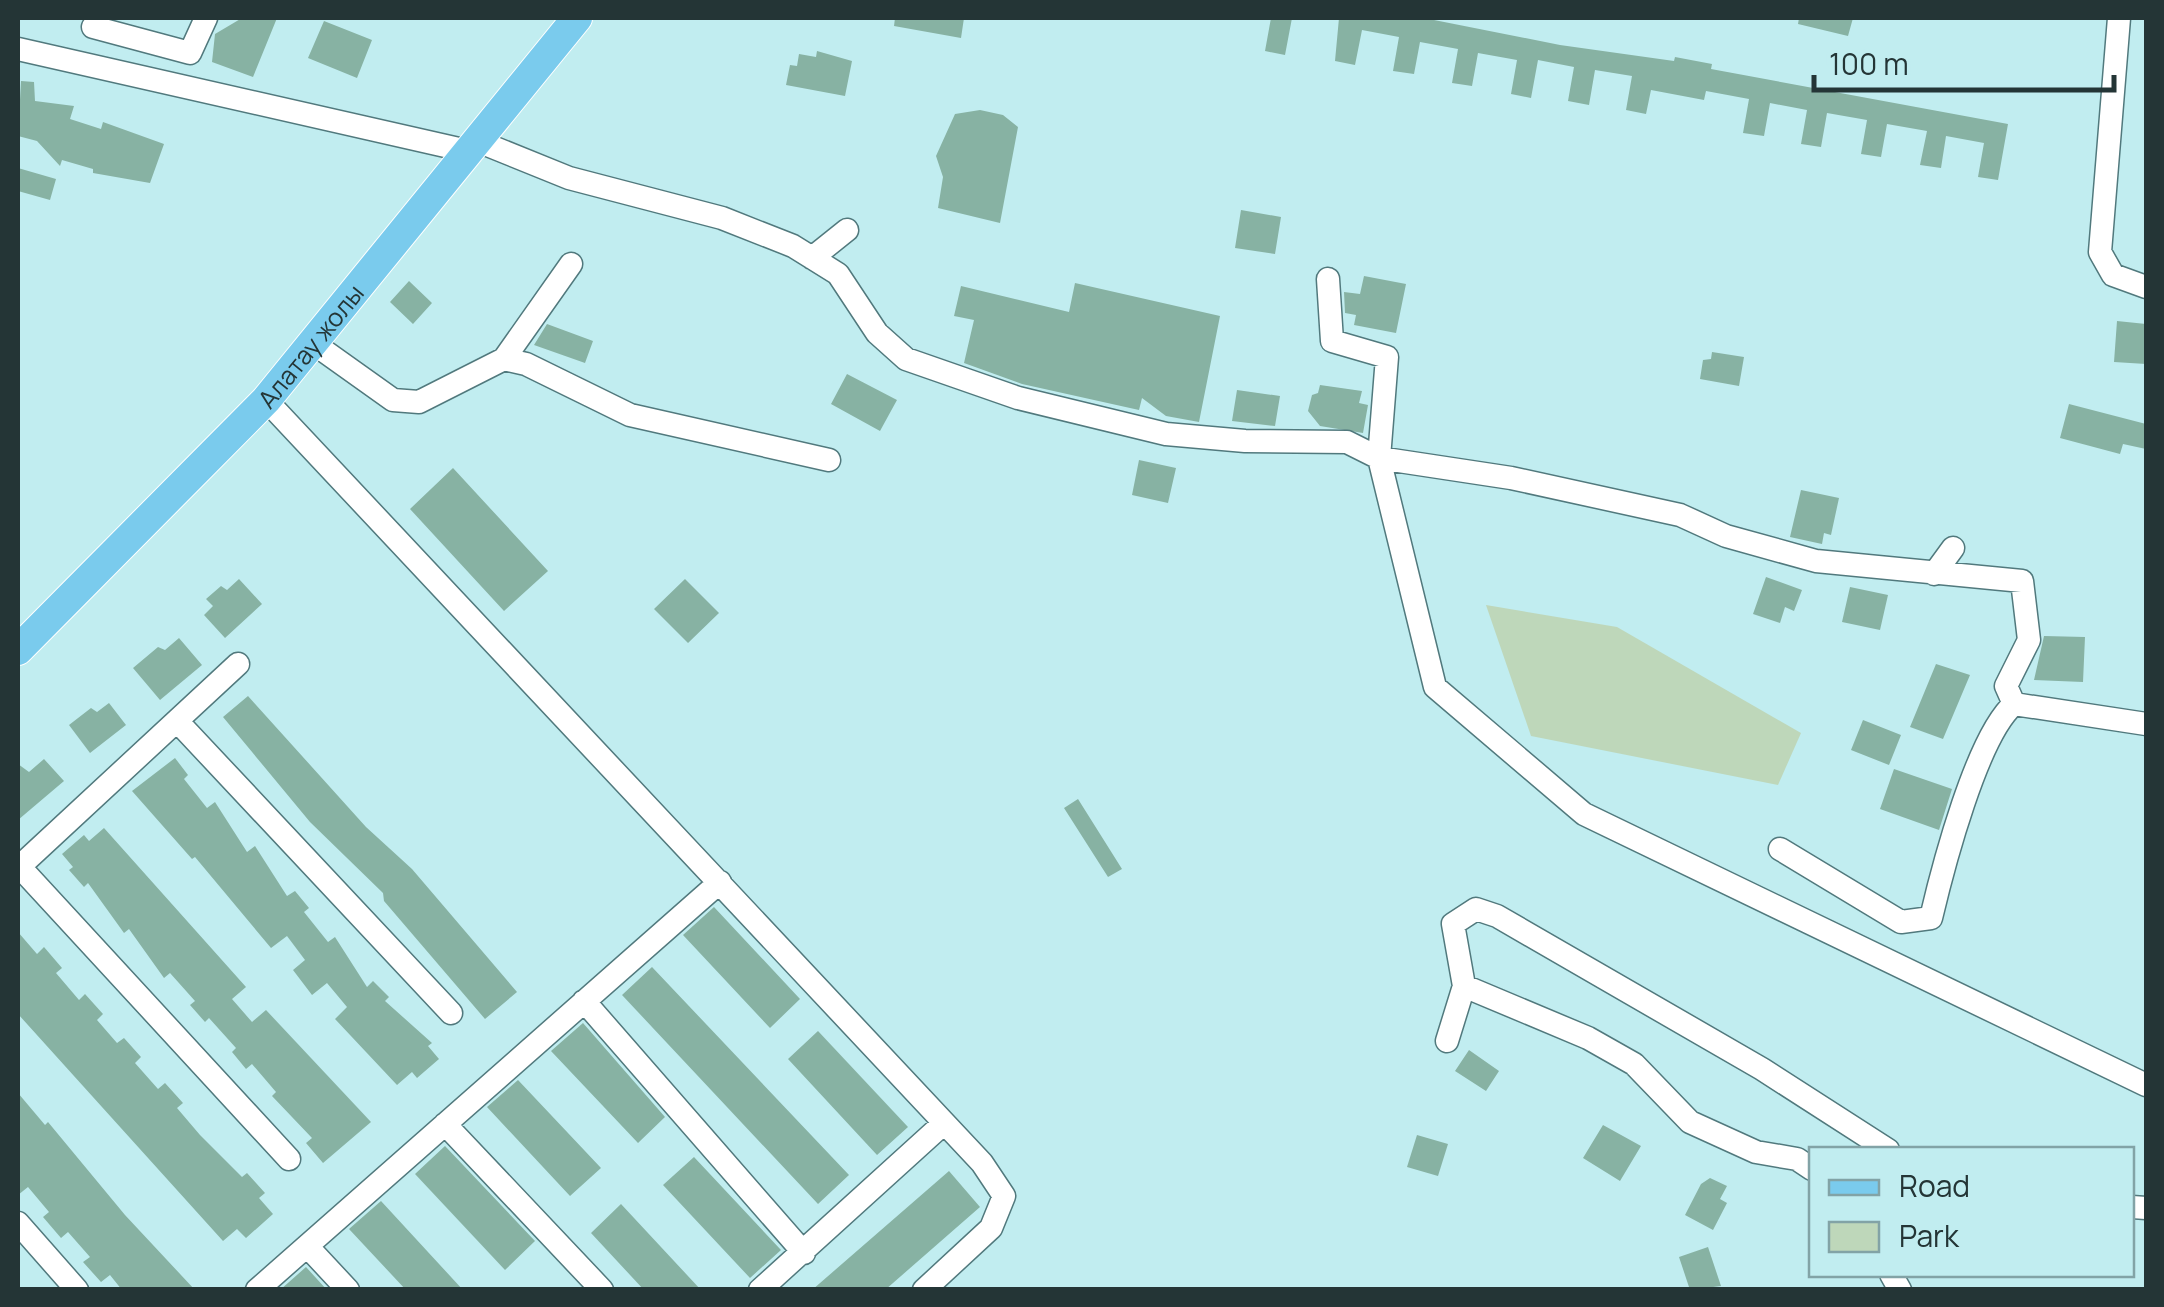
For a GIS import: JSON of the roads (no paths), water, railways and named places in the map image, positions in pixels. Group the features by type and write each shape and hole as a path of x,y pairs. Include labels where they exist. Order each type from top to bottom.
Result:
{"main road":[{"name":"Алатау жолы","path":"18,650 266,400 476,147 577,18"}],"street":[{"path":"82,63 94,22 190,53 206,18"},
{"path":"2118,18 2100,252 2113,275 2146,287"},
{"path":"18,49 476,147 569,178 722,218 812,258 838,274 877,333 906,358 1018,398 1166,434 1245,441 1347,442 1379,458 1511,478 1680,515 1726,536 1816,561 2022,581 2030,640 2006,686 2014,704"},
{"path":"812,258 847,230"},
{"path":"313,344 392,400 418,402 504,358 571,264"},
{"path":"1328,279 1332,340 1387,357 1379,458 1435,687 1584,814 2146,1085"},
{"path":"504,358 526,364 630,416 829,460"},
{"path":"266,400 982,1163 1004,1196 991,1228 924,1290"},
{"path":"1934,574 1954,548"},
{"path":"238,664 18,867 289,1159"},
{"path":"1780,849 1901,922 1931,918 1944,860 1999,716 2014,704 2146,724"},
{"path":"178,722 451,1013"},
{"path":"257,1290 720,882"},
{"path":"1448,1041 1464,986 1453,924 1476,909 1497,916 1762,1069 1883,1147"},
{"path":"1464,986 1588,1038 1634,1064 1690,1122 1756,1152 1797,1159 1809,1168"},
{"path":"584,1001 804,1252"},
{"path":"445,1124 602,1290"},
{"path":"760,1290 943,1124"},
{"path":"18,1223 76,1290"},
{"path":"307,1246 348,1290"}]}
